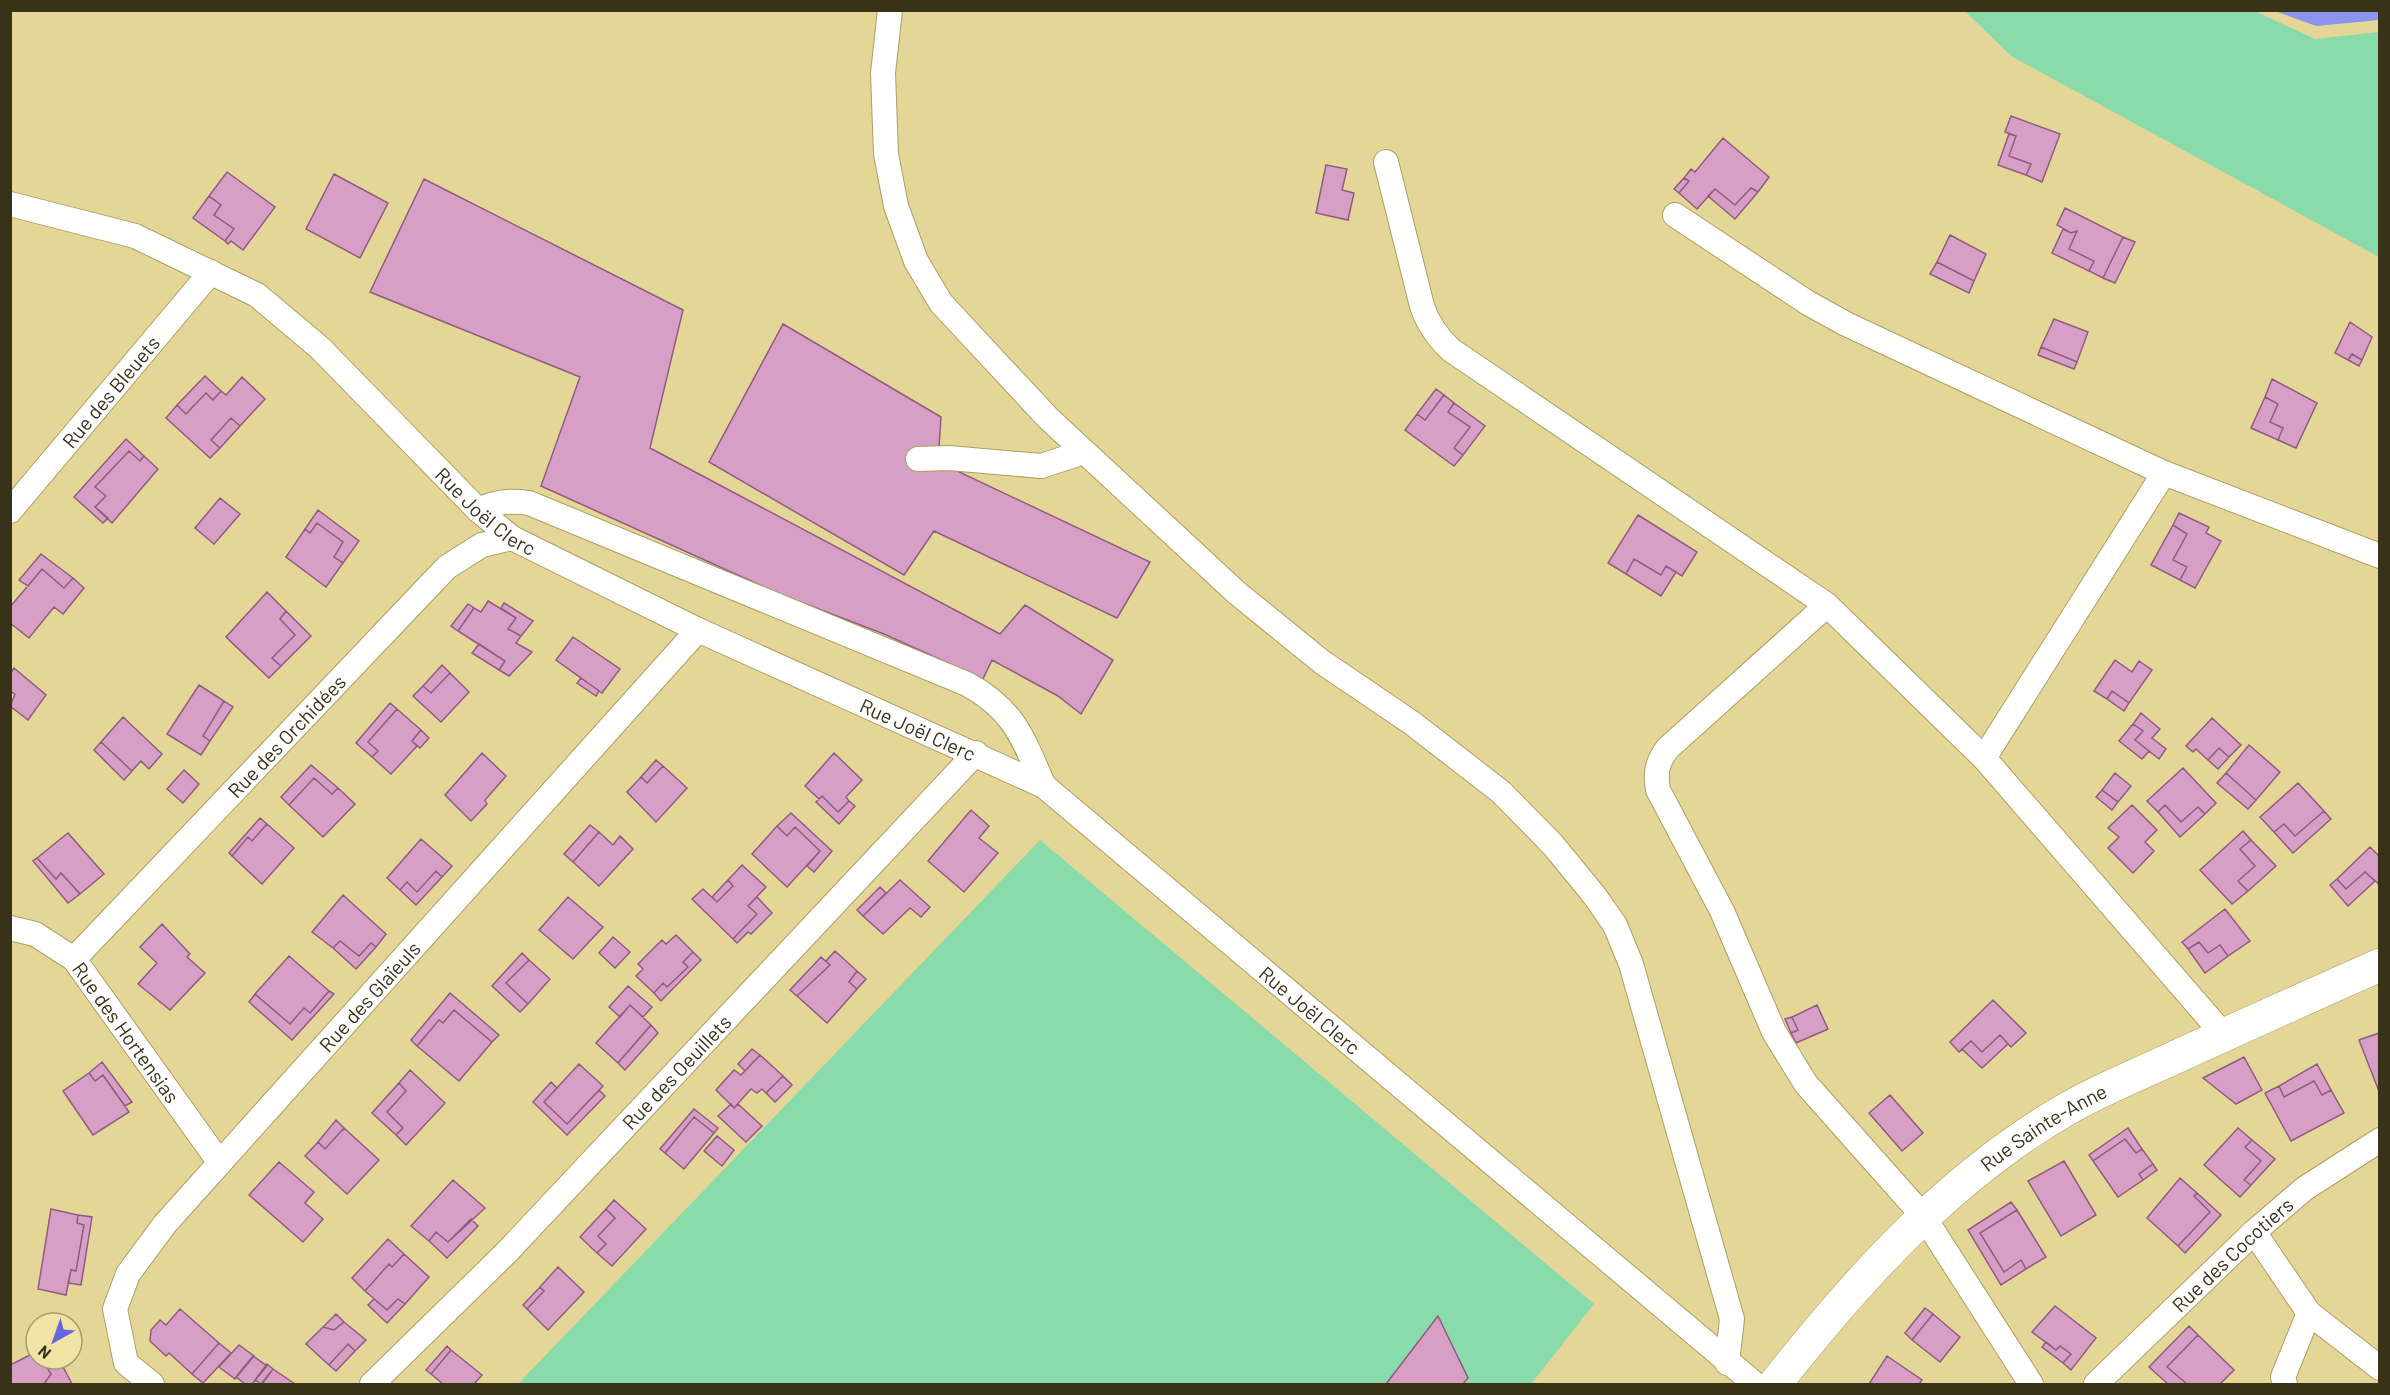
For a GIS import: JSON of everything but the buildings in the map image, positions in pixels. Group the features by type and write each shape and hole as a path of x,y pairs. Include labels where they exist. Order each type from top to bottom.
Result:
{"main road":[{"name":"Rue Sainte-Anne","path":"1775,1384 1817,1331 1924,1217 1993,1159 2066,1109 2223,1034 2379,965"}],"street":[{"path":"890,10 883,73 886,154 896,206 916,261 941,303 1048,418 1254,607 1322,662 1412,723 1501,792 1553,845 1616,925 1631,964 1732,1319 1727,1363"},
{"path":"1386,162 1422,306 1438,337 1451,350 1827,604 1984,758 2223,1034"},
{"name":"Rue Joël Clerc","path":"10,204 135,236 257,295 290,320 478,510 512,538 698,630 976,753 1044,786 1727,1363 1755,1384"},
{"path":"1675,215 1826,314 2164,473 2379,556"},
{"name":"Rue des Bleuets","path":"10,511 211,272"},
{"path":"918,459 949,458 1041,466 1084,452"},
{"path":"1984,758 2164,473"},
{"path":"478,510 494,502 529,503 967,684 985,694 1018,727 1044,786"},
{"name":"Rue des Orchidées","path":"75,958 447,567 482,545 512,538"},
{"path":"1827,604 1668,748 1660,759 1655,774 1658,790 1722,911 1789,1059 1806,1084 1924,1217 2031,1384"},
{"name":"Rue des Glaïeuls","path":"152,1384 126,1363 115,1310 128,1274 165,1224 698,630"},
{"name":"Rue des Oeuillets","path":"372,1384 506,1253 976,753"},
{"name":"Rue des Hortensias","path":"10,928 35,934 75,958 220,1163"},
{"name":"Rue des Cocotiers","path":"2096,1384 2254,1232 2304,1189 2379,1140"},
{"path":"2254,1232 2309,1314 2379,1368"},
{"path":"2285,1384 2283,1377 2309,1314"}],"green space":[{"path":"1965,11 2255,11 2315,39 2379,32 2379,257 2011,56"},
{"path":"1040,840 1594,1304 1531,1384 518,1384"}],"water":[{"path":"2275,11 2379,11 2379,20 2316,26"}]}
